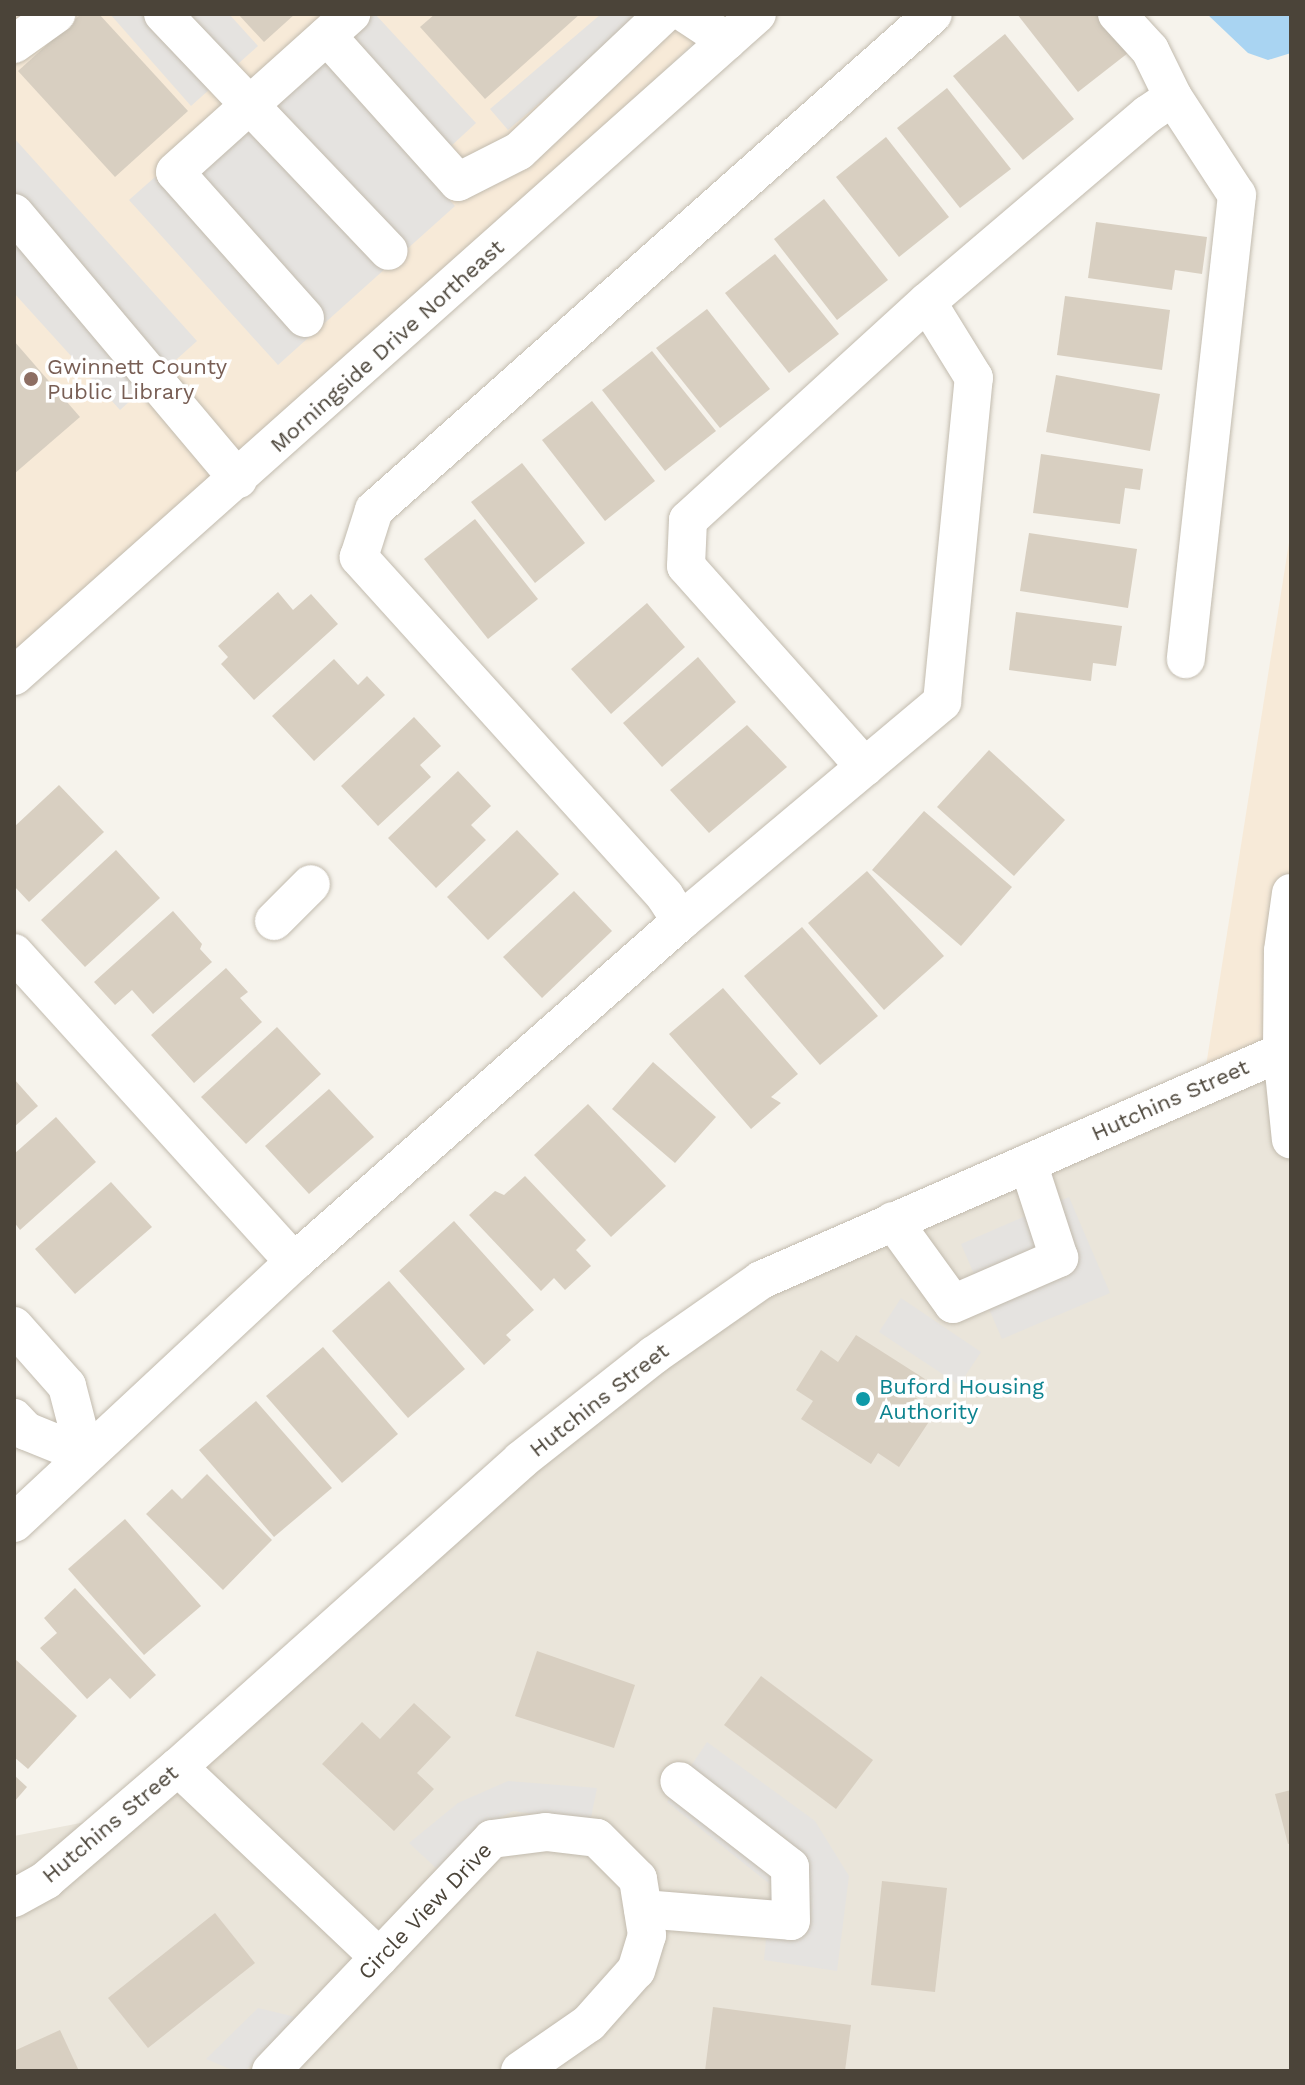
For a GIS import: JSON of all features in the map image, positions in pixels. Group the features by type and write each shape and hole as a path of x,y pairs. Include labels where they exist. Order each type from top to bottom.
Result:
{"street":[{"path":"14,44 56,14"},
{"path":"163,14 389,251"},
{"path":"305,318 175,172 339,25 458,182 519,151 664,14"},
{"path":"686,14 727,41"},
{"name":"Morningside Drive Northeast","path":"14,676 757,14"},
{"path":"681,921 665,896 359,557 374,510 933,14"},
{"path":"1117,14 1150,50 1173,97 1237,195 1186,659"},
{"path":"865,767 686,566 688,520 927,302 1136,124 1173,97"},
{"path":"14,213 238,479"},
{"path":"14,1523 294,1262 681,921 942,702 974,378 927,302"},
{"path":"274,921 311,884"},
{"path":"1291,893 1282,1052 1291,1140"},
{"path":"14,953 294,1262"},
{"name":"Hutchins Street","path":"14,1898 46,1880 178,1767 521,1460 654,1355 761,1280 1282,1052"},
{"path":"893,1221 953,1304 1059,1258 1028,1163"},
{"path":"14,1326 67,1386 85,1455"},
{"path":"14,1418 26,1431 85,1455"},
{"path":"178,1767 379,1957"},
{"path":"643,1909 791,1921 790,1867 679,1781"},
{"name":"Circle View Drive","path":"271,2071 492,1839 546,1832 597,1838 638,1879 647,1935 636,1970 589,2023 520,2071"}],"shaded area":[{"path":"14,14 724,14 123,584 14,655"},
{"path":"110,14 229,14 258,46 191,106"},
{"path":"375,14 476,123 424,171 455,206 278,365 129,200 155,177 173,196"},
{"path":"601,14 644,14 508,130 490,109"},
{"path":"14,138 197,341 120,410 14,293"},
{"path":"1291,530 1291,1089 1206,1066"},
{"path":"1206,1066 1291,1089 1291,2071 14,2071 14,1836 106,1818 670,1342"},
{"path":"1069,1197 1110,1293 1002,1339 961,1244"},
{"path":"901,1298 981,1352 959,1385 879,1332"},
{"path":"707,1742 815,1821 849,1876 837,1971 764,1960 771,1885 667,1802"},
{"path":"508,1781 597,1788 590,1822 513,1811 481,1828 437,1869 409,1843 458,1803"},
{"path":"258,2008 300,2018 245,2071 235,2071 206,2059"}],"water":[{"path":"1207,14 1291,14 1291,53 1268,60 1248,53"}],"building":[{"path":"81,14 99,14 188,111 115,177 18,71"},
{"path":"238,14 295,14 264,42"},
{"path":"435,14 580,14 485,99 420,27"},
{"path":"1017,14 1098,14 1128,53 1078,92"},
{"path":"1005,34 1074,119 1023,160 953,76"},
{"path":"947,88 1011,169 960,208 897,128"},
{"path":"886,137 949,217 899,257 836,177"},
{"path":"824,199 888,280 837,320 774,239"},
{"path":"1096,222 1207,237 1202,274 1175,270 1172,290 1088,278"},
{"path":"775,254 839,334 789,373 725,293"},
{"path":"1065,296 1170,310 1162,370 1057,355"},
{"path":"707,309 770,389 720,428 656,348"},
{"name":"Gwinnett County Public Library","path":"14,341 80,417 14,474"},
{"path":"652,351 716,431 665,471 602,390"},
{"path":"1056,375 1160,394 1150,451 1046,432"},
{"path":"592,401 655,481 605,521 542,440"},
{"path":"1041,454 1143,469 1140,490 1125,488 1120,524 1033,513"},
{"path":"522,463 585,543 535,583 471,502"},
{"path":"475,519 538,599 488,639 424,559"},
{"path":"1029,533 1137,549 1128,608 1020,591"},
{"path":"278,592 293,610 311,594 338,624 254,700 221,664 228,657 218,646"},
{"path":"647,603 685,647 611,714 571,669"},
{"path":"1016,612 1122,626 1116,666 1093,663 1091,681 1009,670"},
{"path":"698,657 736,702 662,767 623,723"},
{"path":"334,659 358,685 367,676 385,695 314,761 272,716"},
{"path":"414,717 441,746 420,765 431,777 378,826 341,786"},
{"path":"747,725 787,767 709,833 670,790"},
{"path":"989,750 1065,820 1014,876 937,807"},
{"path":"458,771 491,806 471,825 486,840 436,888 388,838"},
{"path":"59,785 104,832 29,902 14,886 14,827"},
{"path":"924,811 1012,887 961,946 872,870"},
{"path":"517,830 559,874 488,940 447,897"},
{"path":"116,850 160,898 85,967 41,920"},
{"path":"867,871 944,956 884,1010 808,923"},
{"path":"574,891 612,931 542,998 503,957"},
{"path":"173,911 202,944 200,949 212,962 153,1014 132,990 115,1005 94,982"},
{"path":"802,927 878,1016 820,1065 744,976"},
{"path":"226,968 248,992 240,998 262,1022 194,1083 151,1035"},
{"path":"723,988 798,1074 771,1097 781,1103 751,1129 669,1034"},
{"path":"277,1027 321,1074 246,1144 201,1097"},
{"path":"653,1062 716,1117 675,1163 612,1109"},
{"path":"14,1079 38,1106 14,1127"},
{"path":"329,1089 374,1137 309,1194 265,1146"},
{"path":"588,1104 666,1186 611,1237 534,1155"},
{"path":"56,1117 96,1162 20,1230 14,1222 14,1154"},
{"path":"525,1176 586,1240 576,1250 591,1266 565,1290 554,1278 541,1291 469,1215 495,1191 504,1195"},
{"path":"111,1182 152,1227 75,1294 35,1249"},
{"path":"454,1221 534,1310 506,1335 511,1340 484,1365 399,1271"},
{"path":"389,1281 465,1369 408,1418 332,1331"},
{"name":"Buford Housing Authority","path":"856,1335 925,1379 913,1396 936,1411 899,1467 878,1453 871,1464 801,1419 813,1401 796,1390 821,1350 838,1362"},
{"path":"323,1347 398,1434 342,1483 266,1396"},
{"path":"256,1401 332,1488 274,1537 199,1450"},
{"path":"207,1474 272,1540 223,1590 146,1514 172,1489 182,1499"},
{"path":"125,1519 201,1606 144,1655 68,1569"},
{"path":"75,1588 156,1675 130,1699 110,1678 87,1699 40,1648 57,1633 44,1618"},
{"path":"537,1651 635,1685 614,1748 515,1716"},
{"path":"14,1658 77,1716 28,1769 14,1757"},
{"path":"761,1676 873,1760 836,1809 724,1725"},
{"path":"414,1703 451,1737 417,1773 434,1789 394,1831 322,1764 362,1722 380,1739"},
{"path":"14,1775 27,1787 14,1802"},
{"path":"1291,1790 1291,1843 1288,1844 1275,1794"},
{"path":"882,1881 947,1888 935,1992 871,1985"},
{"path":"215,1913 255,1963 148,2048 108,1998"},
{"path":"713,2007 851,2025 845,2071 705,2071"},
{"path":"60,2030 79,2071 14,2071 14,2051"}],"place":[{"name":"Gwinnett County Public Library","path":"31,379"},
{"name":"Buford Housing Authority","path":"863,1399"}]}
